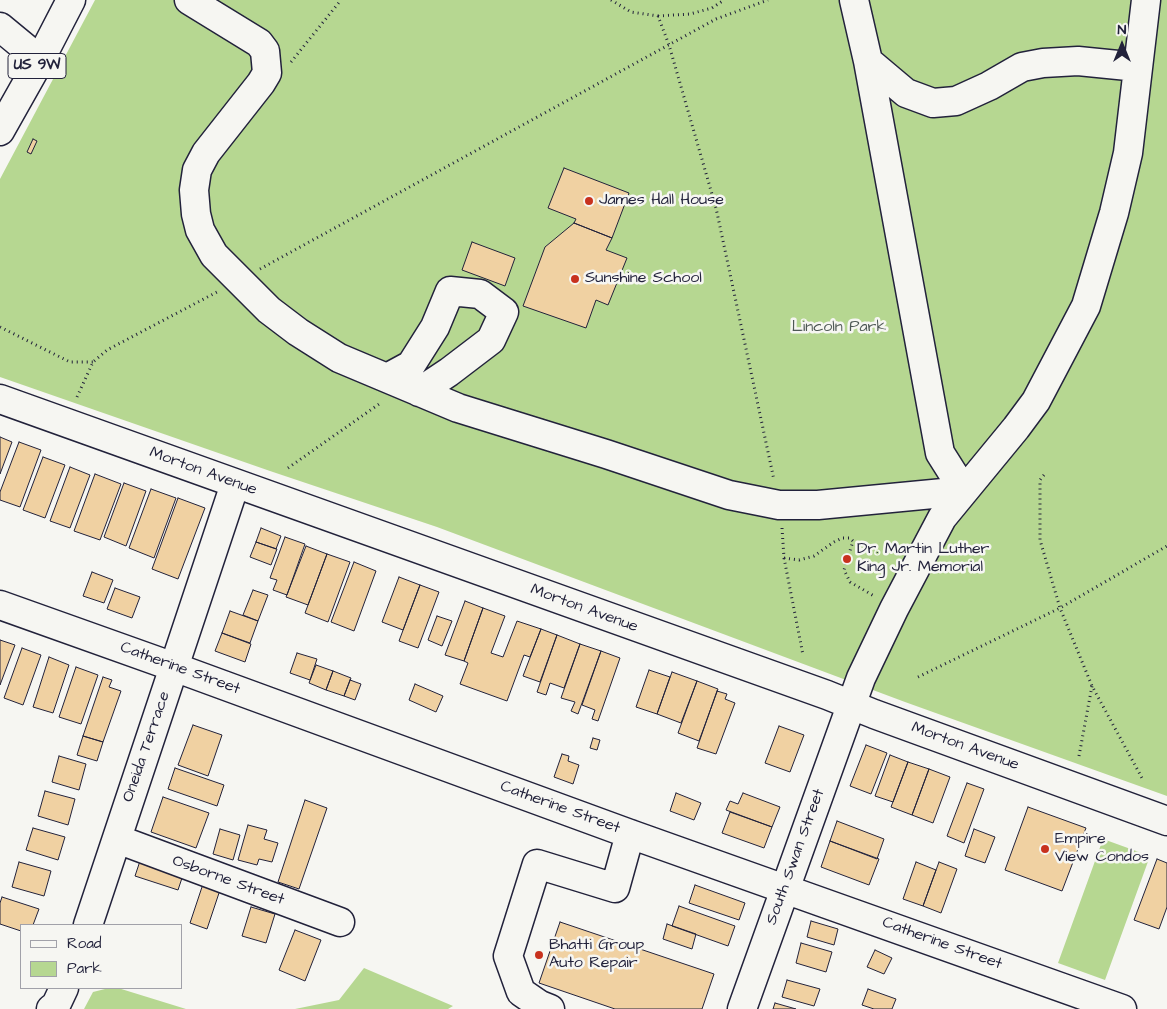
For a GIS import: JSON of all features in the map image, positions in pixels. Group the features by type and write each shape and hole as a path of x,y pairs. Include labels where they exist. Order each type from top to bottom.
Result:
{"street":[{"name":"US 9W","path":"0,130 40,60 71,0"},
{"path":"189,0 259,43 265,51 267,73 206,153 197,170 194,190 196,214 200,230 214,254 269,310 298,332 339,358 458,408 606,454 729,496 778,505 818,505 964,491 940,453 868,62 854,0"},
{"name":"South Swan Street","path":"742,1009 861,678 894,609 942,518 1036,401 1086,306 1114,213 1128,153 1146,0"},
{"path":"0,28 40,60"},
{"path":"868,62 906,93 933,103 956,101 989,86 1022,67 1043,63 1078,61 1138,67"},
{"name":"Morton Avenue","path":"0,399 851,705 1167,821"},
{"name":"Oneida Terrace","path":"88,924 235,484"},
{"name":"Catherine Street","path":"0,605 174,666 630,834 785,888 1088,1003 1122,1009"},
{"path":"550,1009 540,1005 521,992 508,956 537,864 615,888 630,834"},
{"name":"Osborne Street","path":"116,839 340,922"},
{"path":"51,1009 56,1005 64,989"}],"path":[{"path":"267,73 293,61 342,0"},
{"path":"611,0 631,12 658,16 690,14 712,8 724,0"},
{"path":"77,397 93,362 107,350 240,280 716,20 768,0"},
{"path":"658,16 669,45 716,208 778,505 784,558 803,655"},
{"path":"0,327 70,362 93,362"},
{"path":"288,468 403,385"},
{"path":"1044,475 1040,480 1040,540 1060,608 1092,686 1142,778"},
{"path":"784,558 799,560 814,556 834,542 842,538 850,538 853,541 844,570 850,582 894,609"},
{"path":"918,677 1060,608 1167,546"},
{"path":"1079,756 1092,686"}],"green space":[{"name":"Lincoln Park","path":"95,0 1167,0 1167,796 905,702 437,527 0,377 0,179"},
{"path":"1103,839 1150,856 1105,980 1058,963"},
{"path":"364,968 453,1006 448,1009 295,1009 339,1000"},
{"path":"105,989 121,989 186,1009 84,1009 93,992"}],"building":[{"path":"33,139 37,141 31,154 27,152"},
{"name":"James Hall House","path":"564,168 629,193 612,238 574,223 576,219 548,208"},
{"name":"Sunshine School","path":"574,223 612,238 606,250 627,258 608,305 596,300 586,328 523,306 545,247"},
{"path":"472,242 515,258 505,286 462,270"},
{"path":"0,437 12,442 0,474"},
{"path":"19,442 41,450 20,507 0,500 0,492"},
{"path":"43,457 65,465 45,518 23,510"},
{"path":"70,467 90,475 70,528 50,521"},
{"path":"95,474 121,484 100,540 74,531"},
{"path":"124,483 146,491 126,546 104,537"},
{"path":"151,489 176,498 154,558 129,548"},
{"path":"178,498 205,508 178,579 152,569"},
{"path":"261,528 281,536 276,549 256,542"},
{"path":"285,537 305,544 287,595 273,590 277,580 270,578"},
{"path":"256,542 277,549 271,565 250,557"},
{"path":"306,546 327,554 308,605 286,597"},
{"path":"327,554 350,562 328,622 305,613"},
{"path":"354,562 376,571 354,631 331,622"},
{"path":"92,572 113,580 104,603 83,596"},
{"path":"399,577 420,585 403,630 382,622"},
{"path":"420,585 439,592 418,648 399,641"},
{"path":"115,588 140,597 132,618 107,609"},
{"path":"253,590 268,595 258,621 243,615"},
{"path":"465,601 483,608 464,661 445,655"},
{"path":"483,608 505,616 491,653 503,657 517,621 541,629 530,657 524,655 507,701 460,684 468,663 464,661"},
{"path":"230,611 258,621 250,643 222,633"},
{"path":"437,616 452,621 442,646 428,640"},
{"path":"541,629 557,635 540,682 523,676"},
{"path":"222,633 251,644 245,662 215,651"},
{"path":"557,635 580,644 564,688 550,683 546,695 537,692"},
{"path":"0,640 15,645 0,685"},
{"path":"580,644 601,651 578,714 571,711 575,702 561,698"},
{"path":"22,648 41,655 23,705 4,698"},
{"path":"601,651 620,658 598,721 592,719 595,710 582,705"},
{"path":"297,653 317,659 310,680 290,673"},
{"path":"49,657 69,665 53,713 33,707"},
{"path":"316,665 333,671 326,690 309,683"},
{"path":"76,667 98,675 81,724 59,717"},
{"path":"649,670 670,677 657,714 636,707"},
{"path":"333,671 351,678 344,696 326,690"},
{"path":"672,672 697,681 681,723 657,714"},
{"path":"103,677 112,680 109,687 121,691 103,742 83,736"},
{"path":"350,680 361,684 355,700 344,696"},
{"path":"697,681 718,689 699,741 678,733"},
{"path":"415,684 443,696 436,712 409,700"},
{"path":"717,691 727,694 725,699 735,703 716,754 697,748"},
{"path":"193,725 222,735 208,776 178,765"},
{"path":"779,726 804,735 790,772 765,763"},
{"path":"83,736 103,742 97,761 77,755"},
{"path":"593,738 600,740 597,750 590,748"},
{"path":"866,745 887,753 871,794 850,786"},
{"path":"562,754 569,756 568,761 579,765 573,784 554,777"},
{"path":"890,755 908,762 893,802 875,796"},
{"path":"59,756 86,764 79,790 52,782"},
{"path":"908,762 929,769 912,815 891,807"},
{"path":"175,768 224,785 217,806 168,789"},
{"path":"929,769 950,777 933,823 912,815"},
{"path":"967,783 984,789 964,843 947,836"},
{"path":"45,791 75,799 68,825 38,816"},
{"path":"676,793 701,803 694,820 670,811"},
{"path":"743,793 780,807 772,827 726,810 730,801 738,804"},
{"path":"163,797 209,813 196,848 151,832"},
{"path":"305,800 327,808 299,889 278,882"},
{"name":"Empire View Condos","path":"1028,807 1086,828 1062,891 1005,870"},
{"path":"730,812 772,827 764,848 722,833"},
{"path":"837,821 884,839 877,859 830,841"},
{"path":"248,825 267,830 264,839 278,843 272,862 259,859 257,865 238,860"},
{"path":"33,828 65,837 58,860 26,850"},
{"path":"220,829 240,835 233,860 213,854"},
{"path":"974,829 995,837 985,863 965,856"},
{"path":"830,841 879,859 869,885 821,867"},
{"path":"141,858 184,872 178,890 135,876"},
{"path":"1157,859 1167,863 1167,907 1159,929 1134,920"},
{"path":"19,862 51,871 44,896 12,887"},
{"path":"916,862 936,870 923,906 903,899"},
{"path":"939,862 957,869 941,913 923,906"},
{"path":"205,878 222,884 207,929 190,923"},
{"path":"695,885 745,903 739,920 689,903"},
{"path":"2,897 39,909 33,924 20,924 20,931 0,924 0,903"},
{"path":"679,906 735,926 728,946 672,926"},
{"path":"251,907 275,914 266,943 242,936"},
{"path":"811,921 838,929 834,945 807,937"},
{"path":"560,922 714,974 702,1009 615,1009 539,983"},
{"path":"667,924 696,934 692,949 663,939"},
{"path":"295,930 321,940 305,981 279,970"},
{"path":"801,943 832,952 826,972 796,963"},
{"path":"875,950 892,958 884,974 867,967"},
{"path":"787,980 820,989 814,1006 782,997"},
{"path":"868,989 896,999 892,1009 874,1009 862,1005"},
{"path":"775,1003 796,1009 773,1009"}],"place":[{"name":"James Hall House","path":"589,201"},
{"name":"Sunshine School","path":"575,279"},
{"name":"Dr. Martin Luther King Jr. Memorial","path":"847,559"},
{"name":"Empire View Condos","path":"1045,849"},
{"name":"Bhatti Group Auto Repair","path":"539,955"}]}
